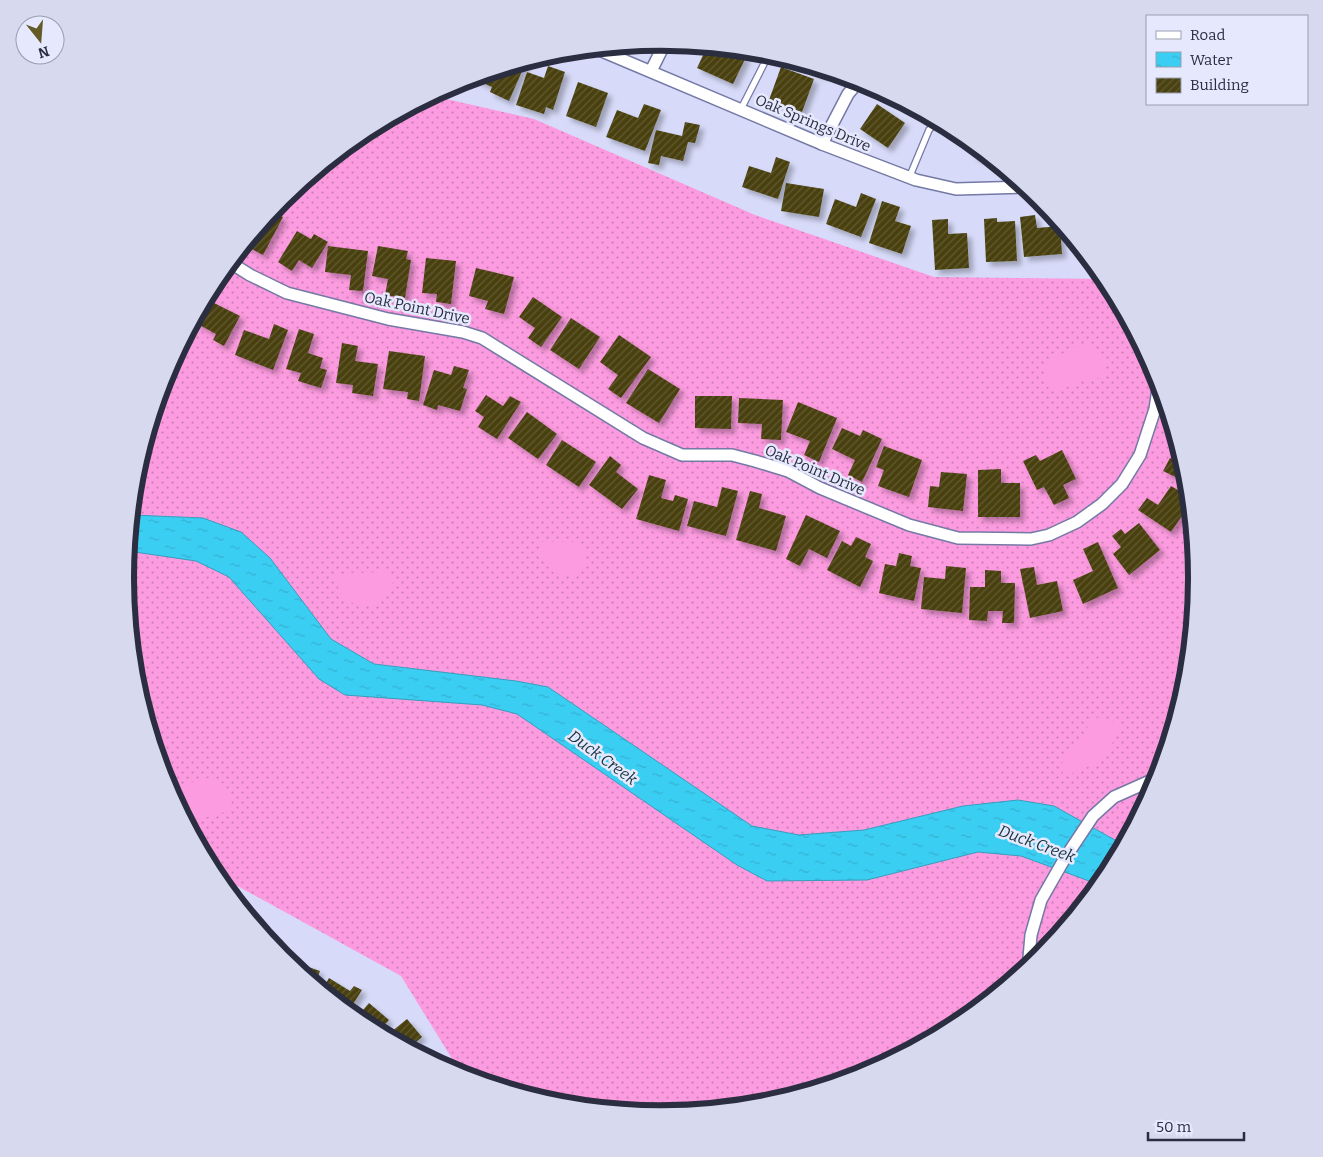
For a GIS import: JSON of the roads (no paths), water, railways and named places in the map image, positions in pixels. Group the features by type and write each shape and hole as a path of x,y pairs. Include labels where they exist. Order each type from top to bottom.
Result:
{"street":[{"path":"651,71 662,51"},
{"name":"Oak Springs Drive","path":"609,54 822,144 909,178 956,189 1015,187"},
{"path":"822,144 848,94 854,87"},
{"name":"Oak Point Drive","path":"237,267 287,293 388,318 463,332 482,338 643,438 682,455 732,455 755,461 788,471 820,488 909,525 958,538 1031,540 1049,535 1077,522 1102,504 1122,484 1140,455 1156,397"},
{"path":"1031,954 1035,919 1041,900 1065,858 1093,816 1114,797 1148,782"}],"lane":[{"path":"741,109 766,61"},
{"path":"909,178 932,126"}],"water":[{"name":"Duck Creek","path":"138,515 203,518 241,532 270,558 331,639 374,664 516,681 548,687 752,826 799,835 864,830 963,806 1018,800 1054,806 1118,842 1092,882 1021,856 978,852 867,880 767,881 737,865 517,714 482,705 345,695 319,679 229,577 196,561 135,552"}]}
